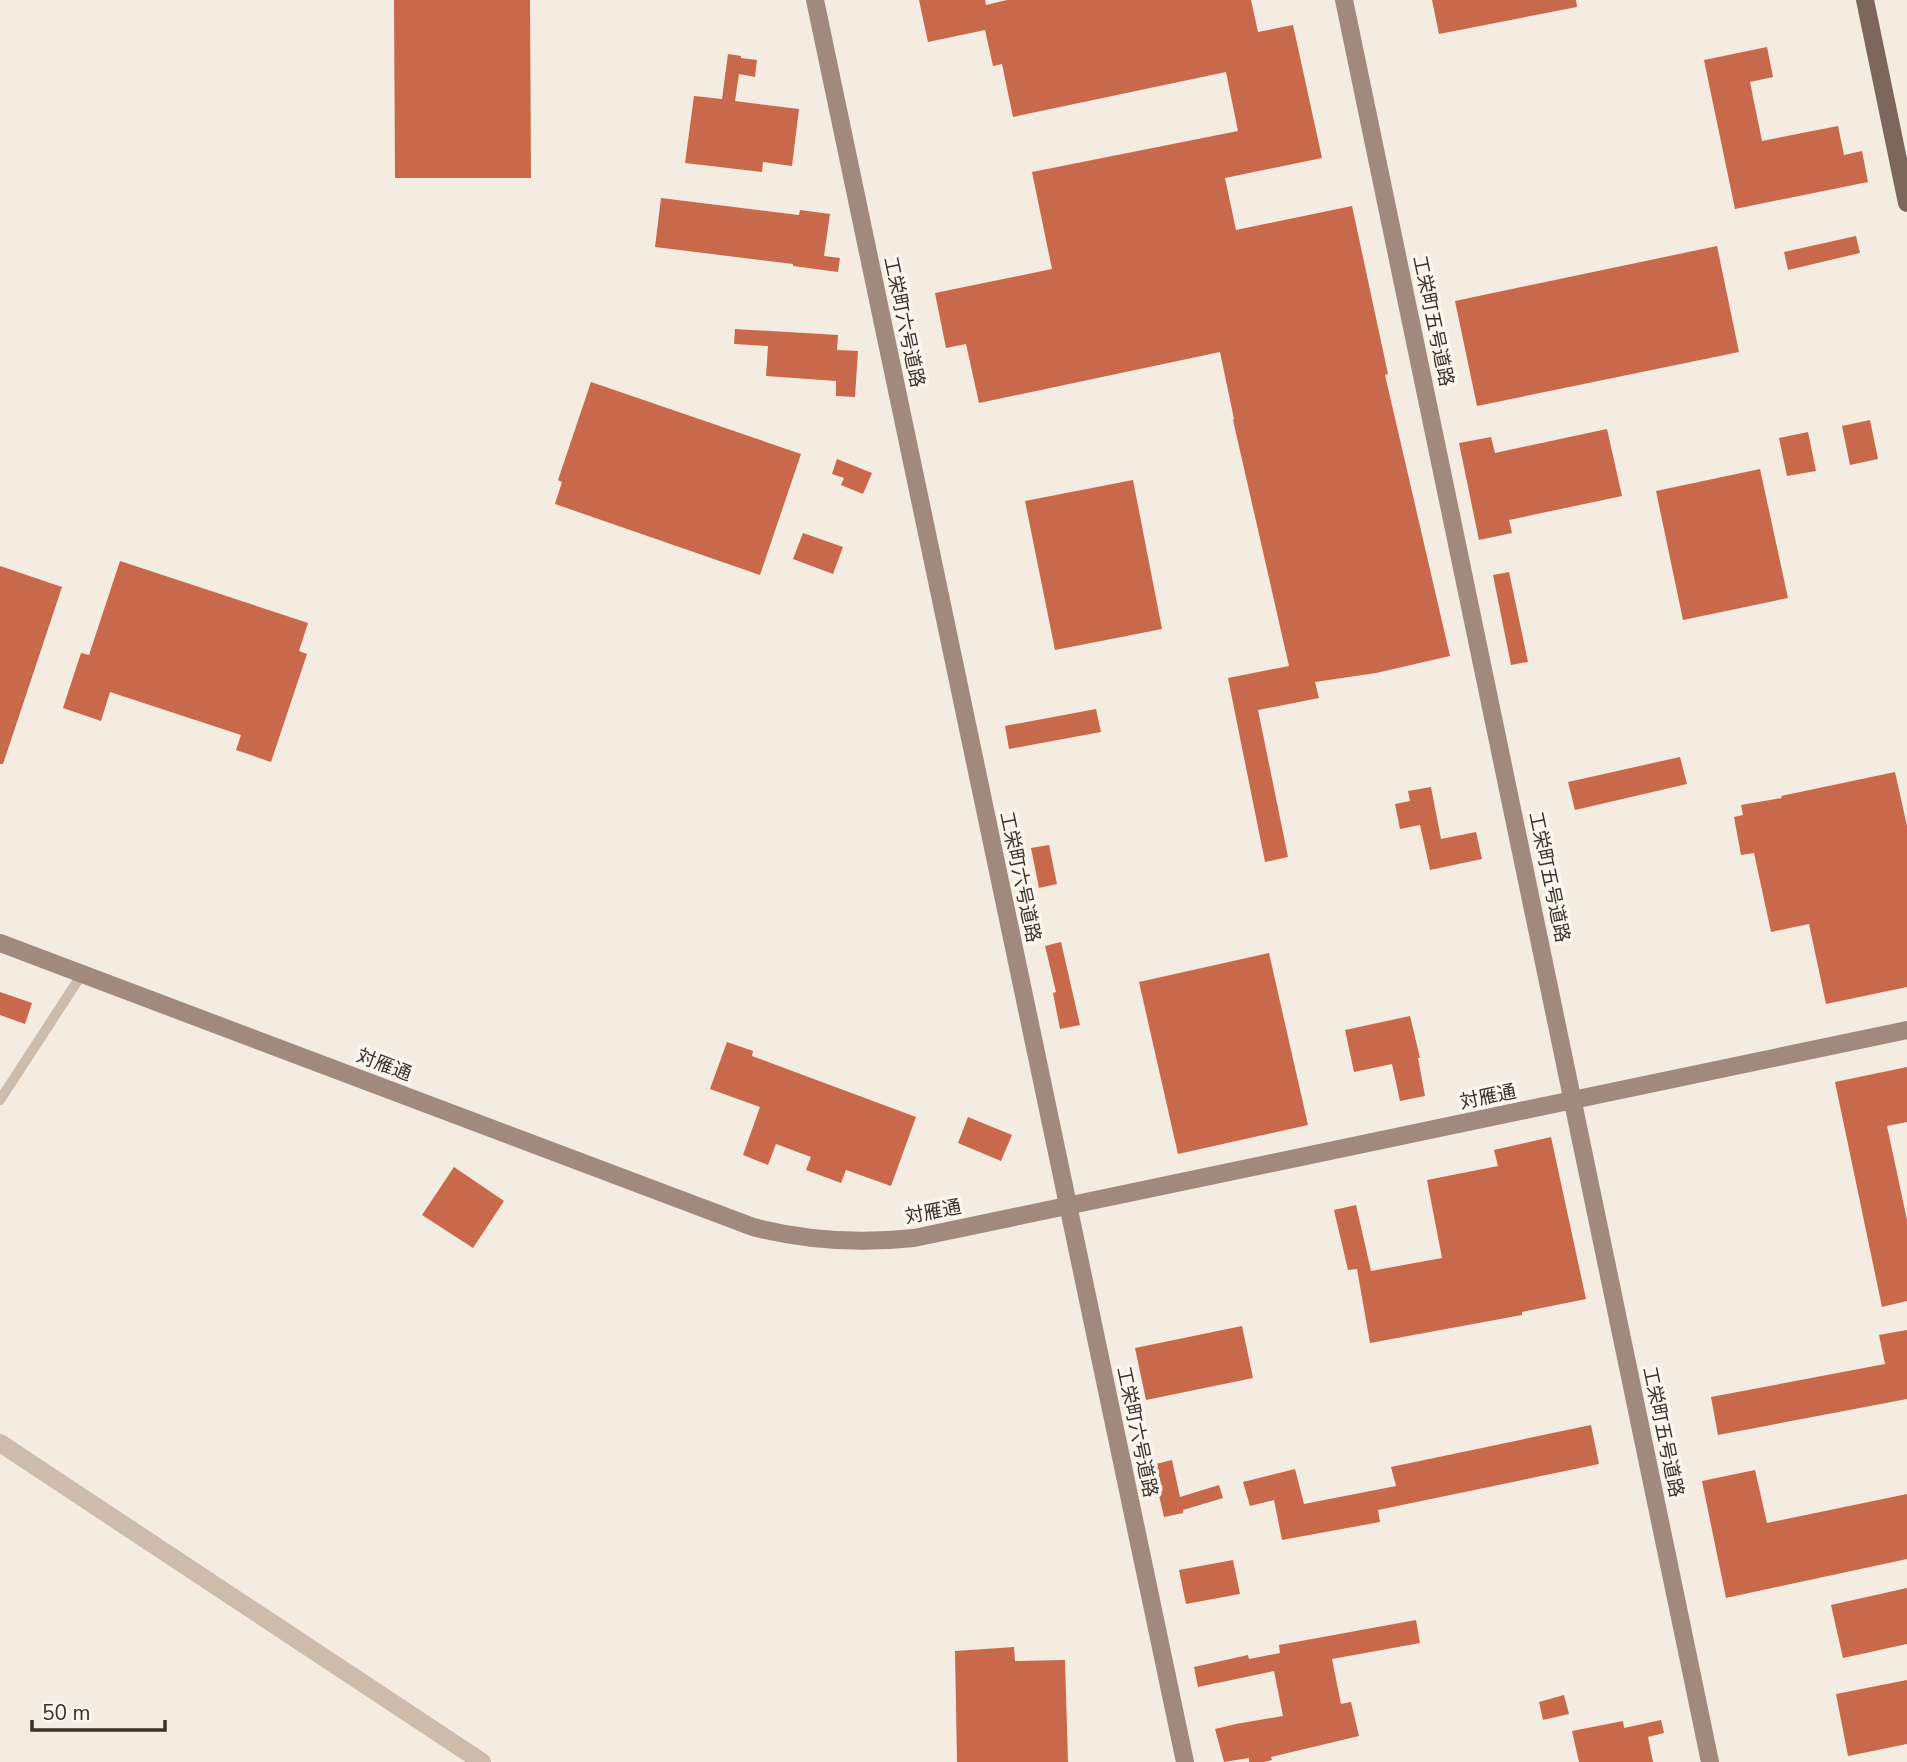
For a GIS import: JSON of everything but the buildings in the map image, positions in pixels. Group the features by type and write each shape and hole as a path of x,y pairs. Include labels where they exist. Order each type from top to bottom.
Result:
{"main road":[{"path":"1864,0 1907,203"}],"street":[{"name":"工栄町六号道路","path":"816,0 1185,1762"},
{"name":"工栄町五号道路","path":"1344,0 1710,1762"},
{"name":"対雁通","path":"0,943 753,1227 816,1240 880,1242 914,1238 1907,1030"},
{"path":"0,1443 482,1762"}],"lane":[{"path":"0,1100 82,974"}]}
